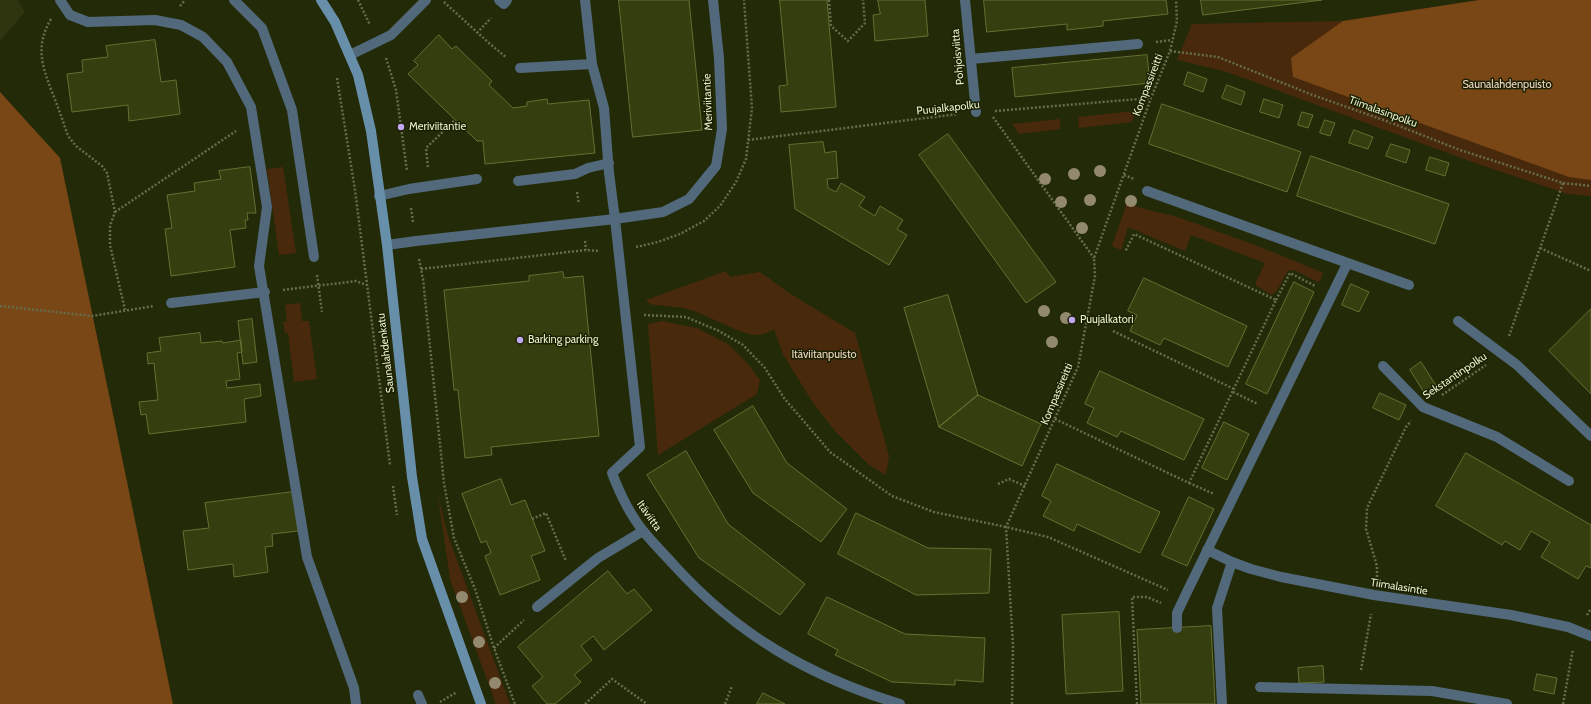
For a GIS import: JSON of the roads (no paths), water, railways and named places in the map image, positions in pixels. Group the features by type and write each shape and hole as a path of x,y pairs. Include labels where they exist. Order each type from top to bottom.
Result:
{"street":[{"path":"60,0 70,15 88,22 155,20 181,25 203,37 227,62 251,107 267,207 259,266 265,292 307,557 354,688 356,704"},
{"path":"234,0 262,28 292,110 314,257"},
{"name":"Saunalahdenkatu","path":"321,0 335,22 358,75 370,131 387,245 412,477 422,539 481,704"},
{"path":"350,55 391,35 426,0"},
{"path":"498,0 504,4 507,0"},
{"name":"Itäviitta","path":"585,0 592,64 604,108 640,447 612,473 621,494 643,531 694,587 724,614 762,642 796,663 872,696 900,704"},
{"name":"Meriviitantie","path":"387,245 615,219 663,212 689,199 716,166 722,128 718,58 712,0"},
{"name":"Pohjoisviitta","path":"965,0 976,112"},
{"path":"970,59 1138,44"},
{"path":"520,68 592,64"},
{"path":"518,181 575,174 588,168 609,163"},
{"path":"379,196 431,185 477,179"},
{"path":"1147,191 1409,286"},
{"path":"1177,628 1177,613 1184,598 1347,264"},
{"path":"171,303 265,292"},
{"path":"1458,321 1517,365 1591,436"},
{"path":"1383,366 1423,407 1497,437 1569,481"},
{"path":"538,607 598,558 643,531"},
{"name":"Tiimalasintie","path":"1207,550 1251,569 1296,580 1374,595 1511,615 1568,627 1591,636"},
{"path":"1222,704 1217,608 1232,562"},
{"path":"1260,687 1432,691 1507,704"}],"place":[{"name":"Meriviitantie","path":"401,127"},
{"name":"Puujalkatori","path":"1072,320"},
{"name":"Barking parking","path":"520,340"}],"park label":[{"name":"Saunalahdenpuisto","path":"1507,85"},
{"name":"Itäviitanpuisto","path":"824,355"}]}
